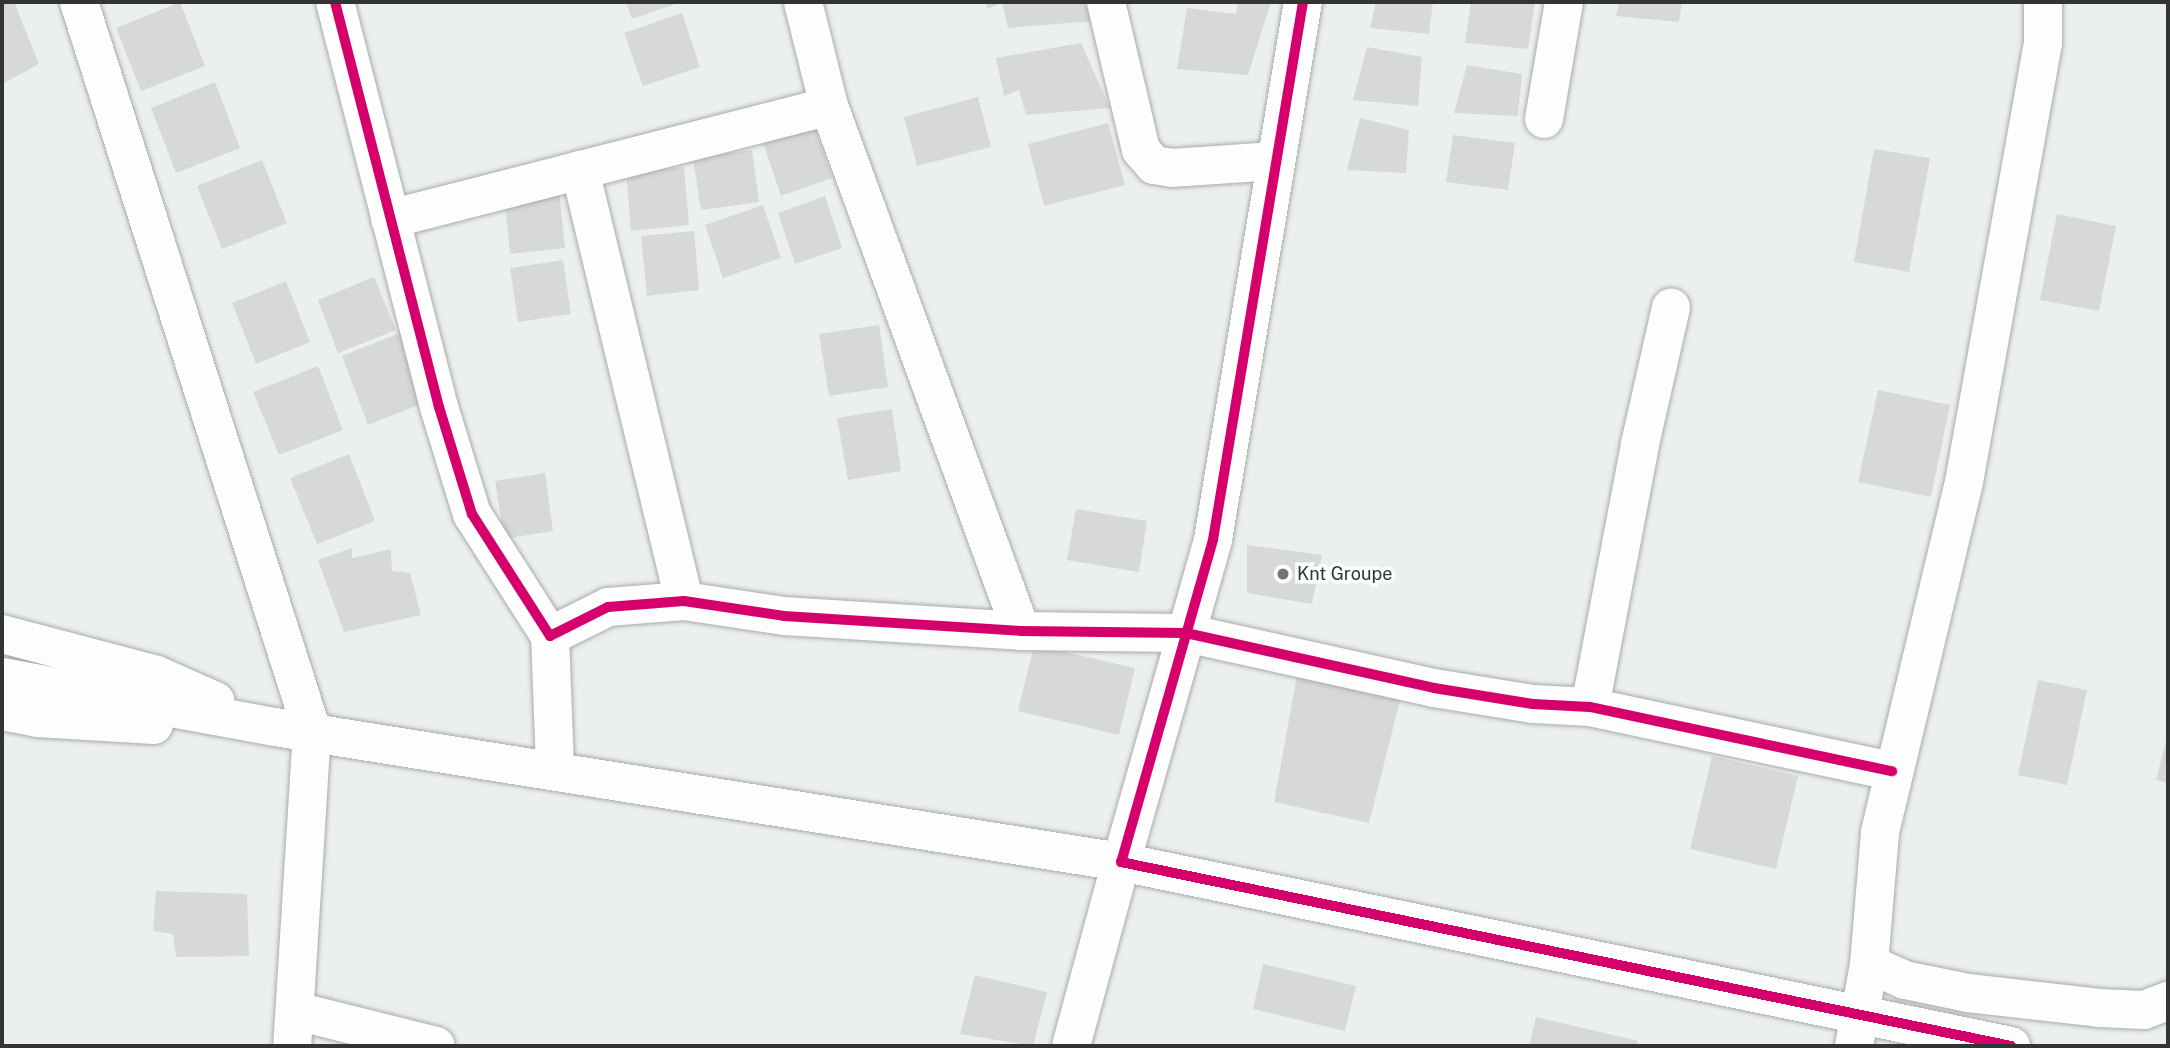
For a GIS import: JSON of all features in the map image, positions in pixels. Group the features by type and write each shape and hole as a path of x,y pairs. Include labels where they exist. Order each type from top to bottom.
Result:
{"street":[{"path":"79,2 293,729 294,1029 436,1046"},
{"path":"335,2 390,219 472,514 550,636 555,768"},
{"path":"803,2 830,106 1021,631"},
{"path":"1106,2 1141,150 1154,164 1172,168 1274,161"},
{"path":"1071,1046 1213,540 1274,161 1303,2"},
{"path":"1544,118 1564,2"},
{"path":"1858,1030 1869,964 1880,832 1892,771 1911,710 1964,482 2043,43 2043,2"},
{"path":"390,219 830,106"},
{"path":"580,170 684,601"},
{"path":"1590,707 1640,444 1671,307"},
{"path":"550,636 608,607 684,601 785,616 1021,631 1186,633 1434,688 1533,704 1590,707 1892,771"},
{"path":"2,634 157,675 293,729"},
{"path":"2,677 293,729 555,768 1121,862 1858,1030 2011,1046"},
{"path":"2,711 115,724 293,729"},
{"path":"1869,964 1905,980 1968,993 2099,1008 2144,1010 2168,1002"}],"building":[{"path":"14,2 39,64 2,84 2,3"},
{"path":"180,2 205,66 141,91 116,28"},
{"path":"626,2 681,2 632,19"},
{"path":"986,2 1084,2 1093,21 1008,28 1002,3 987,9"},
{"path":"1238,2 1271,2 1248,75 1177,69 1187,8 1236,14"},
{"path":"1376,2 1433,2 1429,34 1370,28"},
{"path":"1471,2 1535,2 1528,49 1465,43"},
{"path":"1619,2 1682,2 1679,22 1616,16"},
{"path":"682,13 700,67 643,86 624,33"},
{"path":"1081,43 1110,108 1026,115 1019,90 1004,96 996,58"},
{"path":"1367,47 1422,57 1418,106 1353,100"},
{"path":"1467,65 1522,74 1518,116 1454,113"},
{"path":"215,82 240,148 176,173 151,108"},
{"path":"978,97 991,147 917,166 904,117"},
{"path":"1360,118 1409,130 1406,173 1347,170"},
{"path":"813,122 832,178 781,196 762,140"},
{"path":"1108,123 1125,185 1044,206 1028,144"},
{"path":"1453,135 1515,143 1508,190 1446,182"},
{"path":"1874,149 1930,158 1909,272 1854,262"},
{"path":"752,150 759,202 701,210 693,158"},
{"path":"262,160 287,223 222,249 197,186"},
{"path":"684,167 689,225 631,231 626,172"},
{"path":"559,189 565,248 510,254 504,195"},
{"path":"825,196 842,248 795,264 778,213"},
{"path":"763,205 781,258 723,278 705,225"},
{"path":"2057,214 2116,226 2099,311 2040,300"},
{"path":"694,231 699,290 647,296 641,236"},
{"path":"563,260 571,314 518,322 510,268"},
{"path":"374,277 396,330 338,353 318,300"},
{"path":"286,281 310,342 256,364 232,303"},
{"path":"879,325 888,387 829,396 819,334"},
{"path":"402,332 429,401 368,425 342,356"},
{"path":"318,366 343,430 279,455 253,392"},
{"path":"1878,390 1950,405 1931,497 1858,482"},
{"path":"892,409 901,471 848,480 837,418"},
{"path":"349,454 375,521 317,544 290,478"},
{"path":"545,473 553,531 504,539 495,481"},
{"path":"1076,509 1147,521 1139,572 1067,560"},
{"name":"Knt Groupe","path":"1247,545 1322,555 1312,604 1247,593"},
{"path":"352,548 352,558 391,549 392,571 410,573 421,615 344,632 318,560"},
{"path":"1034,645 1135,668 1119,735 1018,711"},
{"path":"1297,675 1402,693 1369,823 1274,802"},
{"path":"2038,680 2087,690 2067,785 2018,775"},
{"path":"2168,737 2168,783 2156,780"},
{"path":"1712,756 1798,776 1776,869 1690,849"},
{"path":"156,891 247,894 249,956 176,957 173,934 153,931"},
{"path":"1263,964 1356,986 1345,1031 1253,1009"},
{"path":"975,975 1047,992 1033,1046 960,1034"},
{"path":"1536,1017 1638,1041 1637,1046 1529,1046"}],"cycle path":[{"path":"335,2 439,407 472,514 550,636 608,607 684,601 784,616 1021,631 1186,633 1434,688 1533,704 1590,707 1892,771"},
{"path":"1303,2 1213,540 1121,862 2011,1046"}],"place":[{"name":"Knt Groupe","path":"1283,574"}]}
